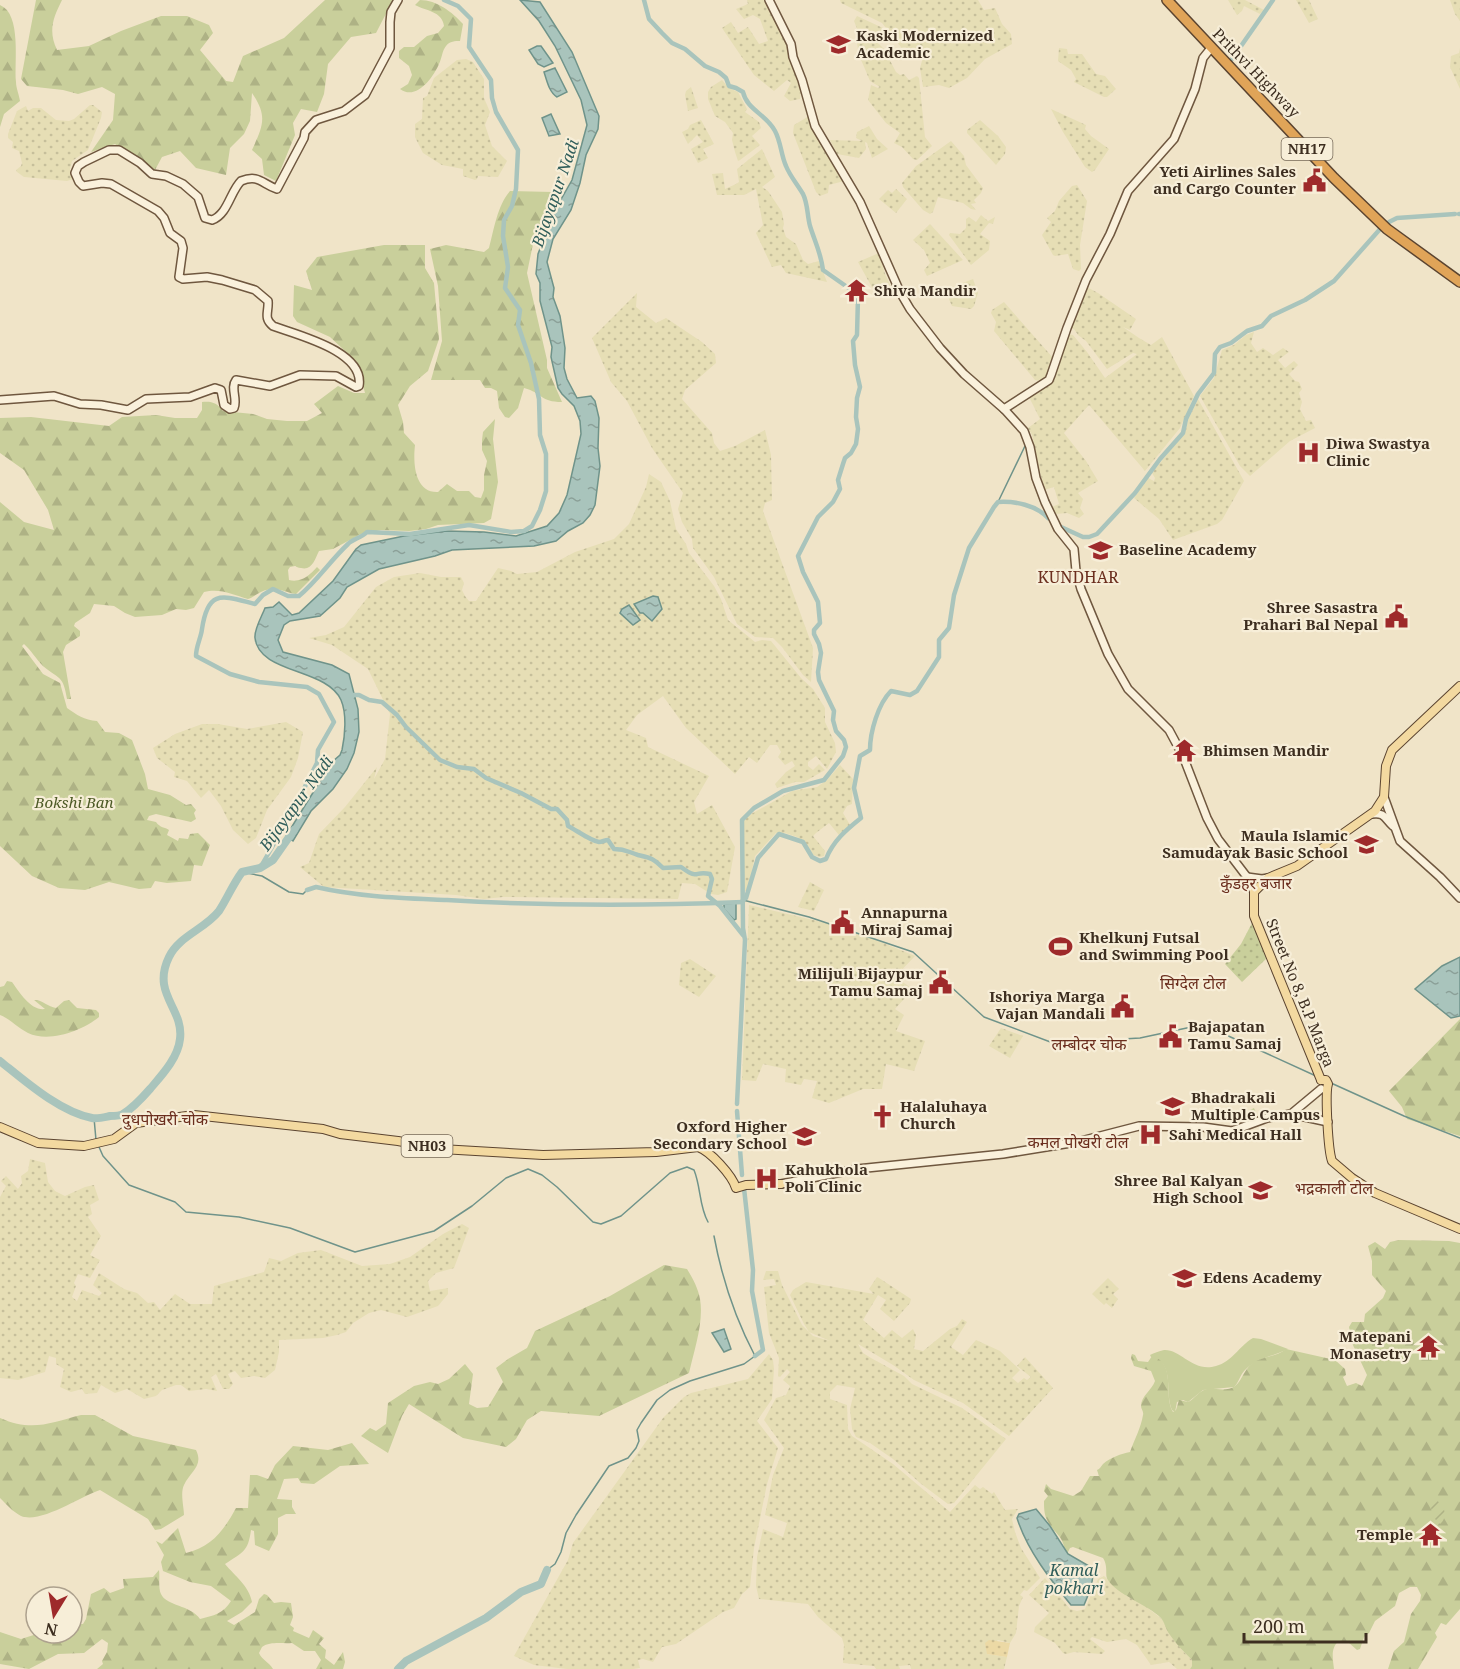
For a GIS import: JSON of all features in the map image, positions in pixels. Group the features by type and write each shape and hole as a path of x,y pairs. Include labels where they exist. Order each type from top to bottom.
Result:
{"highway":[{"name":"Prithvi Highway","path":"1167,0 1334,178 1387,229 1460,282"}],"main road":[{"path":"0,400 54,396 80,404 128,410 146,399 179,399 216,388 221,390 224,405 230,410 236,404 233,386 236,380 270,386 300,375 336,375 356,387 359,386 354,367 337,351 318,341 273,326 266,317 268,301 255,290 207,276 180,279 178,275 183,248 181,241 170,233 162,215 111,184 83,186 76,177 76,170 84,162 109,150 119,150 140,163 152,174 166,176 183,184 198,197 205,218 212,220 219,217 238,184 244,179 259,179 277,189 305,132 316,120 344,111 365,95 390,48 390,22 398,0"},
{"name":"Street No 8, B.P Marga","path":"769,0 791,44 815,126 860,202 900,292 928,334 945,354 1024,431 1028,439 1036,478 1045,501 1058,529 1074,549 1076,571 1092,620 1128,689 1169,730 1183,756 1207,818 1218,839 1247,877 1254,892 1254,916 1323,1086 1328,1122 1328,1148 1332,1161 1375,1193 1460,1229"},
{"path":"1004,409 1049,380 1052,375 1086,280 1110,234 1128,191 1172,142 1195,89 1203,58 1211,48"},
{"path":"1460,686 1392,750 1386,766 1384,797 1400,841 1460,898"},
{"path":"1247,877 1268,878 1297,866 1372,814 1384,797"},
{"path":"1372,814 1385,815 1394,827"},
{"path":"1254,892 1268,878"},
{"path":"1291,1114 1323,1086"},
{"path":"782,1184 857,1169 1003,1154 1077,1142 1139,1126 1203,1127 1232,1131 1267,1118 1291,1114 1328,1122"},
{"name":"NH03","path":"0,1127 38,1143 86,1146 117,1138 136,1123 194,1115 323,1129 340,1134 468,1151 562,1156 667,1151 698,1147 703,1148 720,1165 735,1183 736,1188 746,1185 782,1184"}],"shaded area":[{"path":"747,0 766,0 790,52 801,88 800,99 790,101 784,96 791,83 787,80 774,91 754,75 722,28 731,22 738,33 748,27 759,44 768,41 760,19 753,15 744,19 736,9 748,4"},
{"path":"840,0 978,0 984,10 995,8 1002,24 1011,34 1012,44 985,59 967,78 949,88 939,85 923,87 920,68 923,57 908,56 882,23 841,3"},
{"path":"1228,0 1245,0 1264,10 1260,14 1244,6 1237,15"},
{"path":"1296,0 1309,0 1318,19 1309,23"},
{"path":"1450,0 1460,0 1460,21 1455,14"},
{"path":"857,16 883,28 885,36 880,37 877,42 884,49 896,72 900,75 904,74 909,80 917,76 919,78 925,137 932,146 917,160 894,143 900,133 886,123 868,100 871,85 880,87 870,81 859,55 856,37 859,34 854,21"},
{"path":"1059,48 1067,49 1068,54 1082,54 1096,74 1105,76 1116,89 1104,97 1074,82 1076,79 1071,70 1058,61"},
{"path":"1460,48 1460,89 1450,67 1451,56 1459,53"},
{"path":"466,59 473,62 484,79 484,98 490,112 485,125 492,146 507,161 498,177 478,176 475,180 463,176 463,169 442,165 423,153 415,137 415,124 422,119 423,98 427,96 434,78 457,60"},
{"path":"722,80 729,88 738,92 747,109 745,112 759,122 761,128 752,136 760,145 738,161 732,140 733,133 725,122 715,116 708,99 711,87"},
{"path":"691,87 698,108 688,111 685,95"},
{"path":"90,105 102,112 101,118 88,150 72,161 70,169 73,179 67,181 24,177 17,172 16,170 22,163 19,151 12,148 13,142 8,138 8,134 17,111 26,106 28,111 41,108 56,120 69,121"},
{"path":"1051,109 1086,125 1085,129 1091,136 1109,149 1095,170 1092,172 1085,167"},
{"path":"809,116 844,181 829,185 828,193 820,196 816,192 793,133 794,125"},
{"path":"701,120 714,144 703,149 708,158 698,163 691,149 703,142 697,135 688,144 682,132"},
{"path":"980,120 998,136 1006,147 1005,154 996,165 967,133 967,130"},
{"path":"869,126 877,139 888,149 872,158 865,142 866,149 859,158 837,154 830,140 862,141 856,138 857,132"},
{"path":"951,141 964,156 966,165 983,188 974,200 976,203 971,204 976,210 963,203 938,197 933,212 930,214 923,210 902,183 916,166"},
{"path":"762,149 775,177 762,187 768,191 782,212 786,237 796,244 803,260 808,264 819,261 827,282 786,273 781,265 772,267 756,233 763,225 756,189 744,195 717,195 712,174 723,173 725,189 736,184 739,182 737,169"},
{"path":"1077,185 1087,201 1080,245 1081,269 1079,271 1073,269 1068,254 1053,255 1042,235 1051,222 1047,218 1055,211 1059,201 1072,186"},
{"path":"896,189 907,199 896,213 879,199 888,190 892,193"},
{"path":"981,215 988,221 995,217 993,224 989,223 980,234 990,241 989,250 971,265 949,235 950,233 960,234 966,228 966,219 969,217 976,222"},
{"path":"930,224 963,260 927,276 924,270 930,263 924,250 913,240"},
{"path":"879,253 885,274 895,295 892,298 874,291 858,262"},
{"path":"973,279 978,293 974,306 971,309 952,306 945,290"},
{"path":"1085,286 1136,319 1130,330 1123,327 1139,338 1151,345 1162,337 1194,396 1180,428 1145,471 1089,405 1064,433 1098,481 1078,493 1083,499 1080,508 1084,514 1079,518 1067,513 1056,514 1052,507 1059,504 1054,487 1044,490 1032,435 1028,428 1040,419 1028,395 1054,381 1068,334 1073,335 1105,378 1137,354 1133,353 1107,369 1086,341 1074,329 1069,328"},
{"path":"637,293 636,307 656,323 666,318 702,342 715,354 716,363 685,390 682,399 712,433 714,443 720,451 735,446 765,430 771,455 772,500 765,503 763,511 813,648 811,682 773,638 755,637 737,624 714,577 693,548 692,539 682,522 678,509 683,493 652,448 627,401 611,382 592,338"},
{"path":"1004,302 1054,359 1048,375 1040,381 1035,380 994,331 996,322 991,313 992,310"},
{"path":"1254,332 1251,343 1257,352 1263,348 1273,355 1283,348 1289,352 1278,360 1285,368 1294,361 1298,365 1289,374 1299,382 1302,389 1299,393 1302,402 1300,409 1306,421 1311,420 1315,428 1290,441 1250,476 1240,466 1200,396 1214,378 1222,350"},
{"path":"1198,399 1244,481 1222,520 1217,524 1173,540 1159,519 1134,498 1148,478 1154,481 1152,473 1185,432"},
{"path":"649,474 661,482 670,501 676,529 689,553 714,586 728,620 755,642 771,641 813,689 825,708 825,722 835,743 836,752 827,769 816,756 808,762 808,766 813,770 819,764 825,770 804,782 795,782 777,788 775,784 795,766 792,761 785,765 778,757 781,752 777,745 770,745 757,763 749,757 735,774 686,728 663,696 637,715 626,730 646,738 648,747 709,776 694,802 697,814 712,805 735,847 727,892 718,895 711,894 695,884 682,883 678,899 503,897 484,899 456,895 324,887 300,867 309,863 319,834 345,807 377,767 374,779 385,759 390,714 368,669 332,645 309,638 326,635 344,627 376,587 394,577 420,573 441,577 461,577 465,596 469,601 476,601 498,568 517,574 537,572 575,552 614,539 629,524 646,487"},
{"path":"286,722 303,732 298,758 291,777 267,810 256,838 248,844 233,830 221,806 209,790 201,798 187,781 174,777 175,772 157,758 153,748 175,734 202,724 247,729"},
{"path":"840,765 853,779 852,804 847,806 843,813 850,825 839,835 829,823 813,836 825,851 824,856 820,857 813,855 806,844 797,837 776,833 755,856 749,884 746,891 744,890 742,831 744,818 792,791 817,787 827,780"},
{"path":"810,882 824,890 814,911 798,907"},
{"path":"749,905 826,923 915,956 895,977 913,989 895,1009 904,1015 896,1031 925,1041 914,1071 886,1064 882,1089 863,1089 829,1103 812,1098 817,1081 804,1079 801,1085 785,1082 786,1069 763,1064 756,1081 742,1080"},
{"path":"690,959 716,976 699,997 679,985 681,963"},
{"path":"1001,1028 1023,1036 1010,1058 989,1046"},
{"path":"30,1159 45,1163 48,1182 55,1191 65,1196 94,1185 99,1200 90,1205 92,1214 88,1217 101,1236 90,1255 100,1260 90,1278 78,1274 72,1297 77,1301 82,1290 99,1296 102,1293 93,1285 99,1273 124,1289 137,1293 148,1303 154,1302 160,1310 175,1294 190,1304 212,1304 214,1286 264,1272 269,1258 281,1261 298,1253 321,1250 362,1266 390,1264 410,1257 462,1224 469,1228 454,1268 436,1273 428,1281 430,1291 448,1288 448,1294 438,1306 407,1317 381,1310 369,1313 353,1323 346,1332 337,1335 279,1340 275,1370 265,1378 254,1376 241,1378 235,1371 228,1374 233,1384 229,1389 223,1389 216,1374 211,1377 217,1391 206,1389 189,1391 181,1385 176,1385 162,1390 156,1396 144,1399 127,1389 115,1393 101,1385 97,1393 85,1394 82,1389 71,1392 60,1387 64,1369 56,1364 56,1358 49,1356 45,1372 18,1380 0,1378 0,1197 6,1186 1,1181 6,1176 18,1189 22,1183 21,1176 28,1171"},
{"path":"766,1271 778,1271 782,1285 802,1325 809,1332 790,1295 793,1290 806,1282 874,1294 869,1289 877,1277 911,1299 894,1321 880,1309 886,1300 878,1295 863,1320 884,1338 892,1330 902,1338 913,1329 916,1335 914,1349 923,1351 957,1326 962,1319 967,1322 951,1347 963,1355 976,1340 1000,1351 1020,1370 1012,1378 1018,1383 1024,1378 1027,1380 1031,1377 1017,1366 1025,1357 1053,1388 1009,1436 963,1403 914,1380 858,1344 863,1353 904,1376 912,1384 962,1408 1006,1439 954,1503 948,1504 893,1459 870,1443 856,1437 852,1429 850,1409 855,1388 837,1385 830,1392 830,1399 847,1405 848,1429 852,1436 893,1464 950,1512 975,1485 980,1489 983,1487 992,1494 994,1492 1005,1510 1018,1509 1012,1519 1015,1532 1021,1548 1040,1578 1020,1595 1023,1597 1019,1606 1016,1633 1010,1643 998,1640 987,1648 987,1654 1007,1657 1004,1669 911,1669 910,1665 899,1666 900,1669 876,1669 874,1666 843,1663 842,1638 818,1617 808,1604 759,1599 756,1586 757,1557 763,1529 783,1537 787,1523 765,1515 773,1475 784,1448 764,1420 776,1398 786,1395 790,1386 783,1380 790,1372 787,1369 780,1377 778,1376 779,1358 769,1333 764,1287 776,1285 774,1279 763,1280","holes":["809,1332 830,1341 813,1336"]},
{"path":"1108,1278 1119,1289 1113,1294 1118,1299 1112,1308 1106,1303 1104,1305 1092,1294"},
{"path":"769,1354 773,1360 774,1369 772,1399 757,1421 778,1448 767,1484 754,1548 750,1587 742,1594 734,1608 723,1612 676,1644 662,1647 653,1662 638,1660 640,1668 567,1669 534,1665 514,1656 568,1560 573,1543 663,1418 691,1393 748,1379"},
{"path":"1104,1576 1128,1597 1141,1603 1162,1619 1182,1650 1192,1660 1190,1669 1177,1669 1169,1662 1151,1665 1137,1645 1126,1639 1107,1642 1092,1637 1090,1639 1105,1651 1102,1654 1074,1652 1066,1654 1055,1643 1034,1632 1035,1627 1049,1613 1029,1595 1045,1578 1070,1609 1077,1611 1085,1609 1098,1579"}],"green space":[{"path":"36,0 62,0 52,31 57,50 89,46 161,16 187,16 209,25 213,33 200,50 226,81 233,82 243,56 284,38 325,0 393,0 376,33 351,37 328,64 324,94 317,112 301,109 293,123 295,135 276,181 264,175 262,159 252,150 261,127 262,115 252,93 250,121 244,134 230,148 226,175 196,168 180,151 162,157 155,170 115,144 91,152 113,120 115,94 102,87 78,94 27,86 21,79"},
{"path":"420,0 432,2 444,8 463,24 460,41 451,42 446,46 436,70 428,81 418,90 406,92 400,89 408,84 412,75 409,66 399,58 399,51 404,47 414,47 427,36 438,33 444,26 437,14 415,5"},
{"path":"0,5 12,18 16,40 16,84 20,101 4,114 0,127"},
{"path":"510,191 553,192 556,199 554,207 542,224 533,244 527,273 547,368 562,402 549,401 524,388 518,408 509,418 505,417 499,408 497,391 485,388 480,380 431,380 442,341 438,286 430,249 446,245 484,252 489,248 499,211"},
{"name":"Bokshi Ban","path":"384,245 425,245 425,268 434,283 439,339 428,371 410,386 398,405 404,433 415,445 414,460 417,475 424,487 430,491 438,492 447,484 457,491 469,491 475,497 481,498 487,461 482,450 483,432 495,419 493,439 498,482 491,519 484,523 438,525 409,531 381,530 361,534 333,549 319,551 313,564 308,568 290,567 289,580 293,581 305,578 317,567 320,570 296,594 271,589 248,599 227,592 210,591 204,592 194,608 176,609 162,615 135,617 114,606 94,604 90,613 75,623 74,626 80,631 80,636 66,645 63,652 71,699 67,699 60,679 43,666 24,644 22,646 43,674 60,683 67,708 77,715 97,721 105,732 119,733 132,740 145,774 148,789 170,795 186,805 191,804 196,810 194,813 196,819 191,822 156,814 149,816 147,820 156,822 169,830 167,835 178,841 179,838 188,839 190,834 198,833 210,845 202,866 194,865 191,881 167,883 155,881 151,888 139,889 109,882 85,890 59,888 32,876 0,846 0,502 24,522 54,530 48,510 24,470 0,453 0,418 31,417 109,426 122,417 156,415 197,418 202,410 202,402 206,402 214,403 223,411 253,414 267,419 307,421 322,413 314,404 338,386 354,393 365,393 357,362 330,337 297,322 293,316 294,285 312,290 306,271 317,257"},
{"path":"1252,923 1267,958 1242,982 1225,964 1241,944"},
{"path":"7,981 12,982 26,1000 40,1009 45,1009 34,1000 56,1008 69,1000 77,1008 96,1010 99,1017 84,1027 65,1034 46,1037 28,1033 0,1015 0,987 4,986"},
{"path":"1460,1019 1460,1136 1407,1119 1402,1107 1389,1091"},
{"path":"1254,1108 1257,1115 1242,1123 1238,1116"},
{"path":"1399,1240 1460,1243 1460,1609 1446,1625 1441,1623 1435,1633 1437,1637 1418,1669 1388,1669 1394,1651 1404,1642 1411,1614 1420,1601 1421,1595 1417,1587 1410,1587 1399,1593 1395,1606 1375,1621 1369,1633 1364,1637 1360,1649 1357,1650 1348,1642 1339,1641 1336,1644 1333,1654 1334,1669 1190,1669 1192,1660 1172,1638 1161,1618 1118,1590 1108,1580 1103,1558 1073,1547 1067,1554 1065,1553 1063,1542 1045,1515 1044,1501 1048,1496 1044,1491 1046,1484 1051,1489 1073,1496 1081,1491 1090,1476 1099,1476 1097,1470 1103,1464 1116,1456 1130,1452 1142,1420 1141,1402 1155,1381 1151,1371 1134,1366 1132,1354 1138,1361 1148,1362 1152,1356 1164,1365 1173,1412 1179,1400 1188,1402 1201,1391 1232,1388 1252,1364 1286,1349 1335,1360 1345,1369 1346,1375 1343,1377 1347,1386 1356,1383 1362,1386 1367,1375 1352,1343 1349,1327 1352,1322 1364,1322 1365,1314 1383,1298 1386,1291 1372,1275 1372,1261 1368,1246 1375,1242 1385,1249 1390,1242"},
{"path":"664,1265 687,1269 699,1295 700,1327 689,1373 599,1416 541,1411 527,1420 516,1439 506,1447 463,1438 409,1404 388,1453 361,1436 370,1428 376,1431 386,1424 388,1403 414,1386 430,1382 438,1384 449,1379 465,1364 473,1374 469,1404 477,1408 488,1407 503,1382 496,1368 527,1348 535,1331 610,1296"},
{"path":"1253,1338 1288,1349 1250,1366 1243,1372 1234,1387 1203,1390 1188,1402 1183,1400 1177,1402 1175,1412 1172,1410 1167,1372 1159,1360 1150,1355 1164,1350 1170,1351 1194,1364 1216,1366 1227,1361"},
{"path":"81,1415 95,1415 133,1436 196,1450 197,1465 183,1488 184,1515 161,1529 155,1530 148,1519 100,1490 39,1516 21,1516 7,1505 0,1498 0,1418 22,1425 41,1425"},
{"path":"352,1443 369,1464 340,1466 314,1484 301,1483 298,1478 284,1479 277,1499 292,1500 292,1507 296,1514 286,1514 278,1518 278,1534 269,1551 255,1545 254,1531 251,1530 244,1551 225,1564 245,1586 252,1602 242,1612 227,1621 234,1625 255,1612 259,1599 264,1594 274,1603 291,1603 293,1617 290,1625 294,1628 293,1631 309,1638 313,1630 324,1638 319,1644 326,1650 325,1658 334,1665 343,1652 345,1662 343,1669 316,1669 321,1660 315,1651 304,1651 292,1643 273,1643 262,1647 259,1653 273,1669 97,1669 103,1664 102,1661 107,1652 108,1643 102,1639 84,1653 58,1654 29,1669 0,1664 0,1632 24,1638 24,1645 84,1645 84,1622 91,1594 104,1588 110,1593 124,1588 123,1579 153,1577 159,1570 160,1592 168,1601 191,1611 200,1619 222,1611 231,1601 211,1586 190,1582 163,1571 161,1562 164,1555 156,1541 162,1544 178,1528 186,1553 203,1547 222,1530 236,1508 248,1508 250,1475 268,1479 275,1465 293,1446 328,1450"},
{"path":"1436,1500 1445,1514 1440,1524 1433,1517 1430,1503"}],"sand":[{"path":"989,1640 1010,1643 1007,1657 987,1654 985,1643"}],"water":[{"path":"520,0 540,2 572,52 599,116 598,129 586,155 571,210 553,239 547,262 554,288 553,297 560,316 567,379 577,398 591,396 595,401 599,418 600,466 595,505 583,523 556,541 534,546 452,550 379,569 347,587 340,598 320,616 290,621 284,625 278,640 283,652 332,665 349,674 358,709 359,732 347,769 333,789 311,811 293,841 286,836 332,762 340,755 345,732 345,718 341,700 333,690 322,682 280,665 259,650 255,634 265,608 273,607 279,602 292,615 299,613 333,581 361,545 404,536 447,531 516,536 547,526 559,513 567,495 581,434 580,421 574,406 558,388 551,357 552,347 540,301 540,283 536,274 538,254 555,210 572,180 587,125 581,100 555,46 539,21"},
{"path":"541,46 553,63 544,67 538,64 529,50"},
{"path":"555,68 567,92 557,97 550,89 544,72"},
{"path":"551,114 560,134 549,136 542,118"},
{"path":"653,596 658,597 662,609 652,621 640,613 634,604"},
{"path":"629,605 640,620 633,625 620,613"},
{"path":"736,903 736,919 734,920 724,909 724,904"},
{"path":"1460,957 1460,1016 1451,1018 1415,989 1442,966"},
{"path":"724,1329 731,1349 724,1352 712,1333"},
{"name":"Kamal pokhari","path":"1036,1509 1068,1554 1094,1569 1091,1588 1084,1605 1071,1605 1033,1553 1021,1530 1017,1518 1019,1514"}],"waterway":[{"path":"260,868 317,763 318,750 334,722 319,694 307,687 259,682 230,674 196,656 208,607 219,598 255,604 273,589 288,596 299,596 348,544 367,532 410,534 469,525 511,532 524,531 532,526 546,491 546,454 540,435 539,399 531,363 518,325 520,310 505,288 508,267 503,236 504,220 512,206 516,189 518,150 496,112 491,80 469,47 471,19 458,6 444,0"},
{"path":"644,0 649,19 672,43 685,49 705,66 719,72 726,78 729,86 743,92 748,103 771,125 777,135 784,162 805,198 810,226 823,270 858,297 857,335 853,341 860,387 857,398 856,444 845,458 838,480 840,489 833,502 818,517 798,556 818,602 820,623 814,630 814,634 821,653 819,680 834,711 833,720 836,731 844,740 846,747 843,756 824,780 783,791 754,808 742,820 745,940 737,1104"},
{"path":"1232,59 1273,0"},
{"path":"1389,222 1397,218 1455,214"},
{"path":"1061,527 1083,537 1097,534 1135,493 1183,433 1186,419 1198,394 1214,373 1215,354 1220,347 1231,343 1247,331 1262,326 1271,316 1305,300 1334,281 1381,228"},
{"path":"998,502 1025,446"},
{"path":"743,900 746,898 758,858 779,834 803,842 812,857 820,861 826,859 836,841 861,818 854,788 860,756 870,750 871,735 879,711 891,691 910,695 917,691 939,657 939,640 949,628 954,595 969,548 994,507 998,502 1018,503 1038,510 1048,518"},
{"path":"348,695 359,695 369,700 382,702 440,760 457,767 474,769 486,778 551,809 557,809 567,820 568,826 592,840 599,842 608,840 614,849 649,858 663,868 681,867 694,874 710,874 712,879 708,896 720,906 743,935"},
{"name":"Bijayapur Nadi","path":"0,1061 43,1095 80,1115 99,1118 120,1115 130,1109 164,1072 179,1046 180,1028 164,981 164,970 173,950 219,911 242,872 260,868 273,860 294,830"},
{"path":"242,872 262,876 289,892 303,894 307,890"},
{"path":"307,890 316,887 382,897 521,903 632,905 743,902"},
{"path":"743,900 809,917 913,952 984,1017 1053,1043 1140,1038 1196,1026 1213,1029 1316,1076"},
{"path":"1331,1083 1460,1138"},
{"path":"737,1111 742,1175"},
{"path":"94,1118 96,1140"},
{"path":"99,1147 103,1156 129,1185 175,1202 186,1212 239,1217 290,1228 355,1252 434,1231 472,1206 506,1178 528,1169 542,1175 593,1222 601,1224 621,1216 670,1173 687,1167 694,1170 708,1222"},
{"path":"744,1188 753,1270 752,1291 763,1350 755,1356"},
{"path":"547,1570 555,1564 566,1533 609,1466 628,1458 636,1448 639,1441 637,1430 657,1400 670,1390 690,1381 744,1364 755,1356 730,1298 714,1236"},
{"path":"398,1669 406,1661 486,1618 521,1592 541,1584 547,1570"}],"place":[{"name":"Kaski Modernized Academic","path":"838,45"},
{"name":"Yeti Airlines Sales and Cargo Counter","path":"1314,181"},
{"name":"Shiva Mandir","path":"856,291"},
{"name":"Diwa Swastya Clinic","path":"1308,453"},
{"name":"Baseline Academy","path":"1101,550"},
{"name":"Shree Sasastra Prahari Bal Nepal","path":"1396,617"},
{"name":"Bhimsen Mandir","path":"1185,751"},
{"name":"Maula Islamic Samudayak Basic School","path":"1366,845"},
{"name":"Annapurna Miraj Samaj","path":"843,922"},
{"name":"Khelkunj Futsal and Swimming Pool","path":"1061,947"},
{"name":"Milijuli Bijaypur Tamu Samaj","path":"941,983"},
{"name":"Ishoriya Marga Vajan Mandali","path":"1123,1006"},
{"name":"Bajapatan Tamu Samaj","path":"1170,1036"},
{"name":"Bhadrakali Multiple Campus","path":"1173,1107"},
{"name":"Halaluhaya Church","path":"882,1116"},
{"name":"Sahi Medical Hall","path":"1151,1135"},
{"name":"Oxford Higher Secondary School","path":"805,1136"},
{"name":"Kahukhola Poli Clinic","path":"767,1179"},
{"name":"Shree Bal Kalyan High School","path":"1261,1190"},
{"name":"Edens Academy","path":"1185,1278"},
{"name":"Matepani Monasetry","path":"1429,1346"},
{"name":"Temple","path":"1431,1535"}],"district":[{"name":"KUNDHAR","path":"1078,577"},
{"name":"कुँडहर बजार","path":"1256,883"},
{"name":"सिग्देल टोल","path":"1193,983"},
{"name":"लम्बोदर चोक","path":"1089,1044"},
{"name":"दुधपोखरी चोक","path":"165,1119"},
{"name":"कमल पोखरी टोल","path":"1078,1142"},
{"name":"भद्रकाली टोल","path":"1334,1188"}]}
